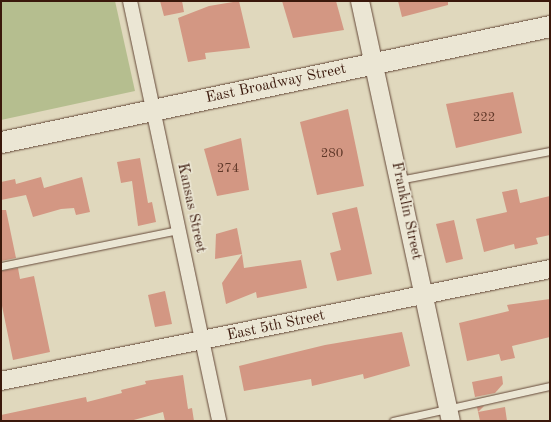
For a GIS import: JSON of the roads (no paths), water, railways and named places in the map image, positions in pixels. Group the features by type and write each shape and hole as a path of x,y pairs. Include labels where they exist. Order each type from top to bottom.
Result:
{"main road":[{"name":"East Broadway Street","path":"1,142 550,26"}],"street":[{"name":"Kansas Street","path":"130,1 219,421"},
{"name":"Franklin Street","path":"360,1 450,414"},
{"name":"East 5th Street","path":"1,380 202,342 550,269"}],"lane":[{"path":"399,180 550,151"},
{"path":"1,266 178,230"},
{"path":"393,421 450,414 550,386"}]}
